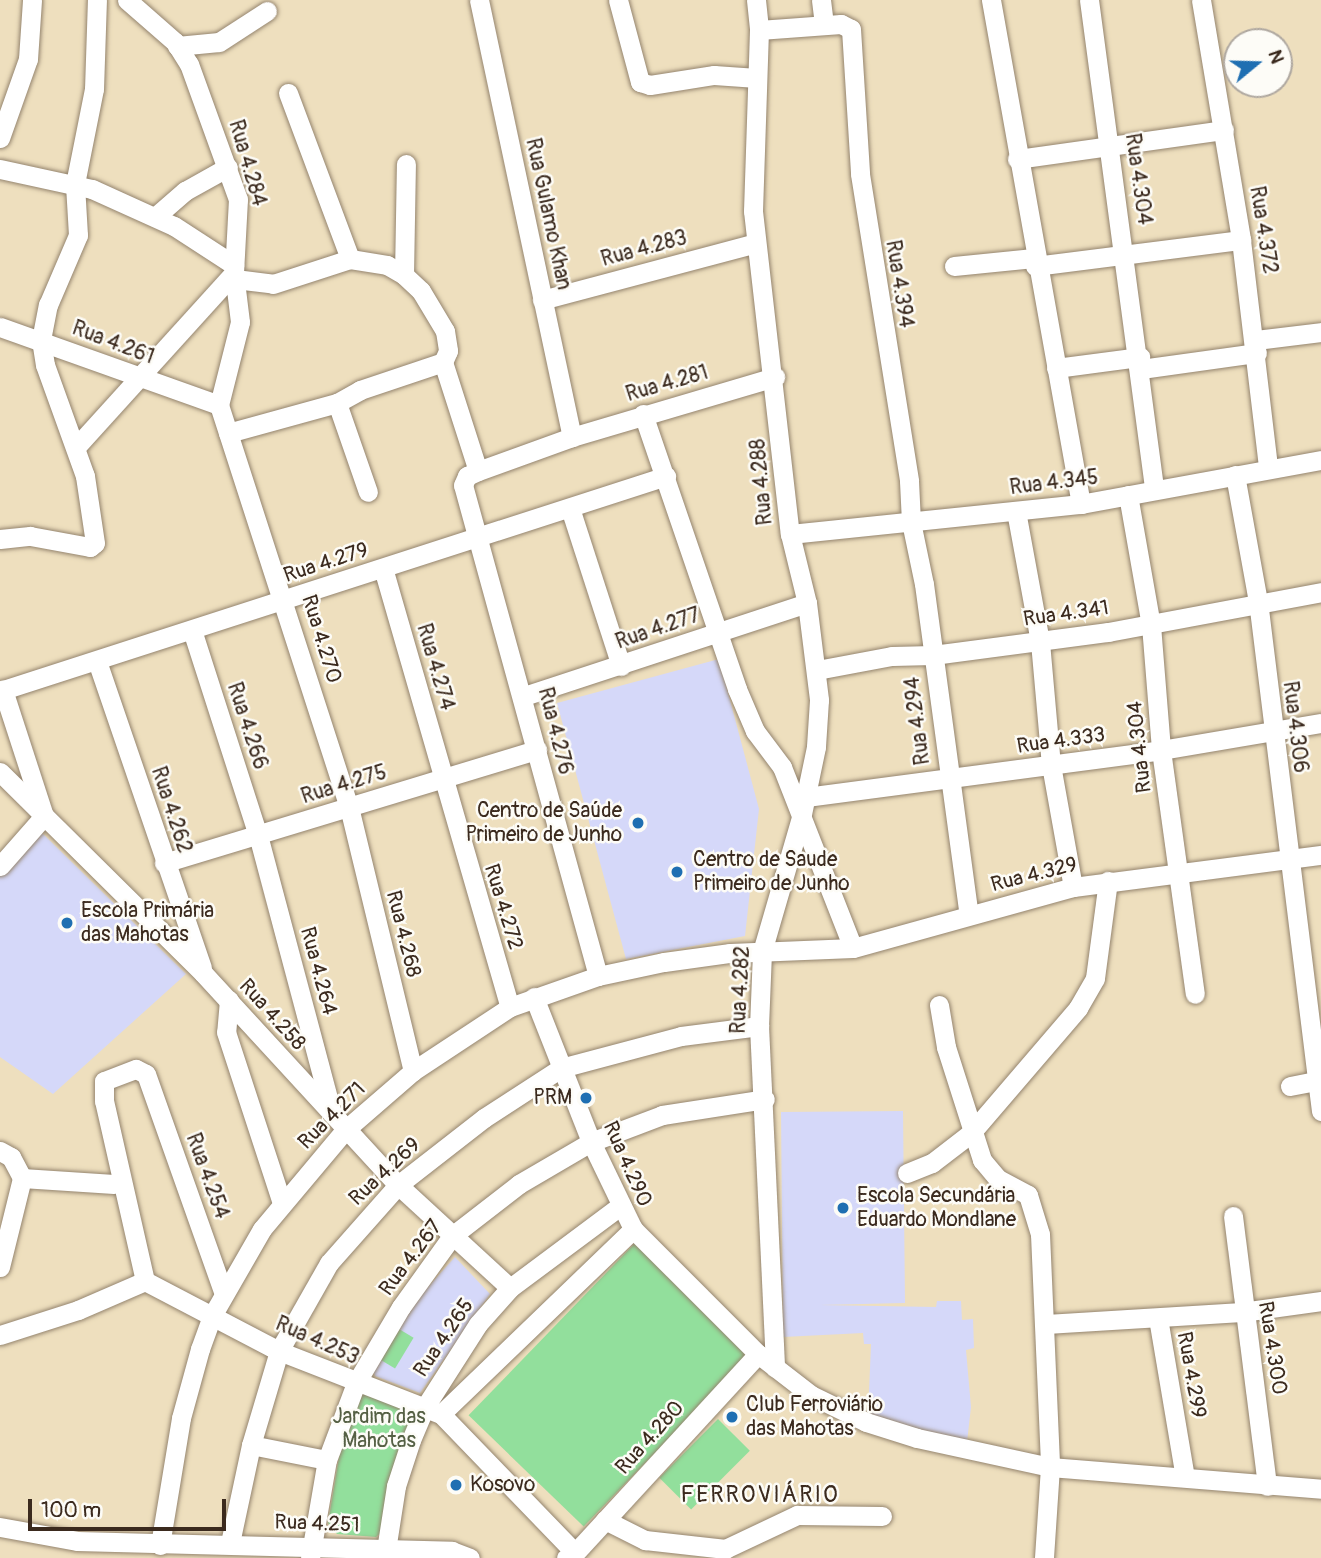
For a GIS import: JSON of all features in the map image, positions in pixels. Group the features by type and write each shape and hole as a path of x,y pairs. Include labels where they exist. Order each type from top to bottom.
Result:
{"street":[{"path":"0,138 28,59 32,0"},
{"path":"0,539 30,537 94,545 94,521 76,447 45,365 41,340 48,305 78,235 75,184 94,89 96,0"},
{"name":"Rua 4.284","path":"128,0 177,46 207,107 228,167 240,223 235,272 240,322 215,404"},
{"name":"Rua Gulamo Khan","path":"479,0 572,437"},
{"path":"618,0 640,82 650,85 714,75 757,78"},
{"name":"Rua 4.288","path":"756,0 760,30 756,243 775,377 790,534 807,603 817,670 816,747 804,806"},
{"path":"760,30 824,25 821,0"},
{"path":"991,0 1035,262 1081,504"},
{"name":"Rua 4.304","path":"1089,0 1126,254 1154,490"},
{"name":"Rua 4.372","path":"1201,0 1257,347 1268,468"},
{"path":"177,46 219,42 267,11"},
{"name":"Rua 4.394","path":"824,25 848,26 854,51 860,174 909,481 911,522"},
{"path":"288,93 351,259"},
{"path":"1017,159 1224,130"},
{"path":"404,275 406,164"},
{"path":"155,216 185,191 228,167"},
{"path":"0,169 75,184 155,216 235,272 273,284 351,259 387,265 404,275 421,291 444,331 449,351 443,362 360,390 337,402 228,433"},
{"path":"954,266 1126,254 1241,240"},
{"name":"Rua 4.283","path":"542,299 756,243"},
{"path":"76,447 235,272"},
{"name":"Rua 4.261","path":"0,327 215,404"},
{"path":"1056,368 1140,363 1257,347 1321,332"},
{"path":"443,362 478,471"},
{"name":"Rua 4.281","path":"478,471 643,414 775,377"},
{"path":"337,402 368,492"},
{"name":"Rua 4.270","path":"215,404 228,433 286,600 349,807"},
{"path":"643,414 717,632 755,731 782,767 804,806 847,948"},
{"name":"Rua 4.345","path":"790,534 1081,504 1321,460"},
{"name":"Rua 4.276","path":"478,471 467,476 463,485 475,539 524,696 598,976"},
{"name":"Rua 4.306","path":"1235,475 1258,601 1271,731 1290,859 1311,970 1321,1111"},
{"name":"Rua 4.279","path":"2,690 666,476"},
{"name":"Rua 4.304","path":"1128,495 1151,625 1161,750 1195,994"},
{"path":"570,508 621,666"},
{"path":"1016,511 1041,642 1051,765 1073,887"},
{"name":"Rua 4.294","path":"911,522 933,655 948,780 969,915"},
{"name":"Rua 4.274","path":"383,568 442,778"},
{"name":"Rua 4.341","path":"817,670 892,656 933,655 1151,625 1258,601 1321,592"},
{"name":"Rua 4.277","path":"524,696 807,603"},
{"name":"Rua 4.266","path":"192,630 258,835"},
{"name":"Rua 4.262","path":"97,661 203,973"},
{"path":"0,866 44,816 2,690"},
{"name":"Rua 4.333","path":"804,806 948,780 1161,750 1321,723"},
{"name":"Rua 4.275","path":"164,863 537,750"},
{"name":"Rua 4.258","path":"0,772 203,973 398,1185 510,1288"},
{"name":"Rua 4.272","path":"442,778 510,1007"},
{"name":"Rua 4.282","path":"775,1368 765,1099 759,1026 762,952 804,806"},
{"name":"Rua 4.268","path":"349,807 413,1071"},
{"name":"Rua 4.264","path":"258,835 340,1124"},
{"name":"Rua 4.329","path":"762,952 847,948 1073,887 1178,870 1321,855"},
{"path":"907,1173 932,1163 971,1133 1041,1048 1068,1023 1096,978 1108,881"},
{"name":"Rua 4.271","path":"160,1545 181,1418 212,1316 282,1203 340,1124 413,1071 510,1007 534,997 598,976 664,962 762,952"},
{"name":"Rua 4.290","path":"534,997 591,1142 633,1229 758,1353"},
{"path":"229,1000 226,1032 282,1203"},
{"path":"939,1005 971,1133 990,1172 1023,1189 1032,1204 1044,1264 1050,1467 1044,1558"},
{"name":"Rua 4.269","path":"230,1543 251,1445 279,1351 329,1263 398,1185 484,1118 561,1068 681,1036 759,1026"},
{"name":"Rua 4.254","path":"145,1281 104,1101 104,1081 136,1069 146,1074 224,1294"},
{"path":"1290,1086 1319,1080"},
{"name":"Rua 4.267","path":"311,1553 327,1460 356,1383 401,1307 452,1236 519,1184 591,1142 662,1115 765,1099"},
{"path":"0,1151 11,1157 22,1178 0,1267"},
{"path":"22,1178 114,1184"},
{"name":"Rua 4.265","path":"386,1550 396,1486 478,1324 510,1288 620,1206"},
{"name":"Rua 4.300","path":"1233,1216 1242,1312 1267,1486"},
{"path":"433,1411 633,1229"},
{"path":"0,1335 78,1310 145,1281"},
{"name":"Rua 4.253","path":"145,1281 279,1351 433,1411 571,1556"},
{"name":"Rua 4.299","path":"1185,1477 1158,1318 1242,1312 1321,1301"},
{"path":"1046,1324 1158,1318"},
{"path":"758,1353 811,1395 866,1422 964,1451 1050,1467 1321,1489"},
{"name":"Rua 4.280","path":"571,1556 758,1353"},
{"path":"251,1445 327,1460"},
{"path":"605,1520 645,1541 724,1549 797,1515 882,1516"},
{"name":"Rua 4.251","path":"0,1527 77,1541 160,1545 230,1543 265,1551 311,1553 452,1551 470,1558"}],"shaded area":[{"name":"Centro de Saude Primeiro de Junho","path":"719,659 759,809 745,936 626,959 557,703"},
{"name":"Escola Primária das Mahotas","path":"37,828 186,974 53,1094 0,1057 0,872"},
{"name":"Escola Secundária Eduardo Mondlane","path":"903,1111 905,1303 820,1305 936,1307 937,1301 961,1301 962,1320 973,1319 974,1348 966,1350 971,1407 967,1442 868,1416 871,1344 864,1344 863,1333 783,1337 781,1112"},
{"path":"455,1257 490,1294 420,1393 375,1376 373,1370 418,1298"}],"green space":[{"path":"636,1242 751,1353 584,1527 469,1415"},
{"path":"399,1329 414,1338 395,1369 380,1360"},
{"name":"Jardim das Mahotas","path":"367,1391 411,1408 408,1414 414,1417 386,1528 376,1537 337,1534 328,1523 339,1457 359,1396"},
{"path":"718,1419 750,1451 691,1510 659,1478"}],"place":[{"name":"Centro de Saúde Primeiro de Junho","path":"638,823"},
{"name":"Centro de Saude Primeiro de Junho","path":"677,872"},
{"name":"Escola Primária das Mahotas","path":"67,923"},
{"name":"PRM","path":"586,1098"},
{"name":"Escola Secundária Eduardo Mondlane","path":"843,1208"},
{"name":"Club Ferroviário das Mahotas","path":"732,1417"},
{"name":"Kosovo","path":"456,1485"}],"district":[{"name":"FERROVIÁRIO","path":"760,1495"}]}
